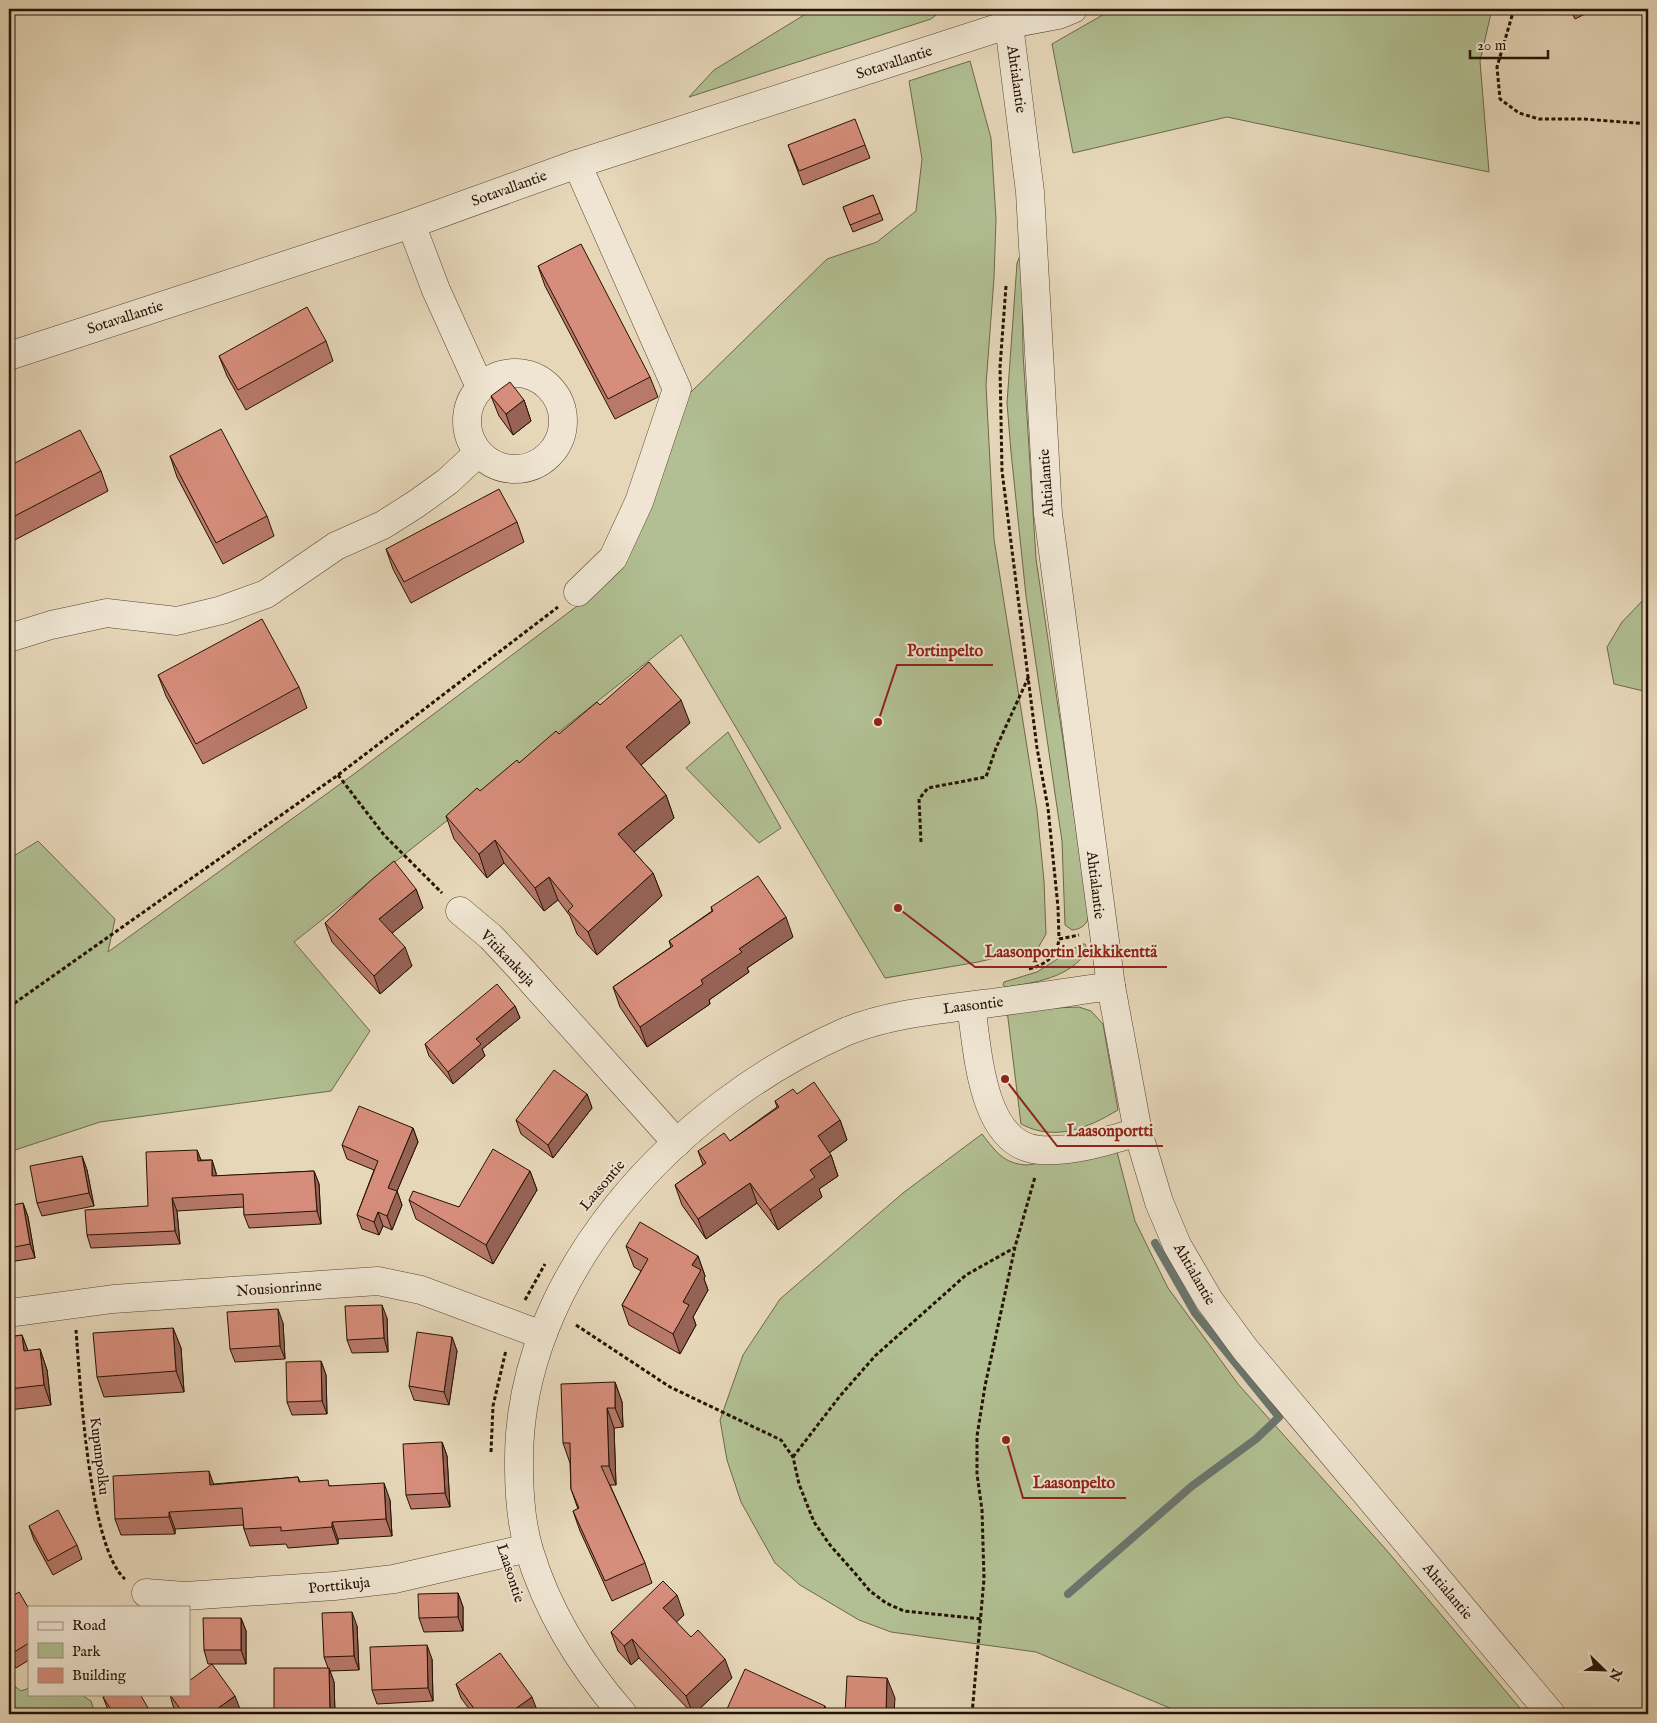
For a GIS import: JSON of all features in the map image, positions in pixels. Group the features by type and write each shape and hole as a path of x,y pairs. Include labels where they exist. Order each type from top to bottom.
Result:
{"street":[{"name":"Sotavallantie","path":"9,356 411,224 576,164 1009,16 1058,15 1073,9"},
{"name":"Ahtialantie","path":"1009,16 1030,192 1048,514 1102,931 1138,1132 1159,1202 1167,1224 1209,1300 1245,1349 1551,1714"},
{"path":"576,164 677,389 639,502 613,558 578,592"},
{"path":"411,224 436,290 480,387"},
{"path":"508,373 523,373 538,378 550,387 559,399 564,414 564,422 558,445 548,457 536,465 520,470 505,469 490,463 478,453 471,441 467,420 472,399 480,387 493,378 508,373"},
{"path":"9,638 51,625 107,613 177,621 222,610 266,594 336,546 382,525 416,504 448,481 478,453"},
{"name":"Vitikankuja","path":"460,911 491,937 677,1143"},
{"name":"Laasontie","path":"623,1714 589,1671 550,1605 528,1548 519,1492 518,1438 522,1408 542,1335 573,1268 602,1225 677,1143 740,1093 805,1051 849,1031 942,1008 971,1006 1111,986"},
{"path":"971,1006 990,1106 1000,1128 1005,1134 1022,1145 1040,1150 1079,1146 1138,1132"},
{"name":"Nousionrinne","path":"9,1313 73,1303 378,1281 421,1290 542,1335"},
{"name":"Porttikuja","path":"146,1593 185,1596 343,1585 394,1578 528,1548"}],"path":[{"path":"1514,9 1497,67 1500,99 1519,113 1540,119 1583,119 1648,124"},
{"path":"9,1007 338,775 578,592"},
{"path":"921,842 919,799 928,788 986,777 996,748 1029,675"},
{"path":"338,775 384,835 460,911"},
{"path":"1024,970 1038,967 1046,962 1058,948 1058,939 1102,931"},
{"path":"972,1714 974,1673 982,1619 984,1579 982,1510 977,1474 977,1436 985,1386 1014,1247 1035,1176"},
{"path":"794,1457 840,1396 875,1356 966,1275 1014,1247"},
{"path":"491,1454 493,1406 507,1346 534,1280 547,1259"},
{"name":"Kupunpolku","path":"73,1303 86,1447 94,1501 114,1565 121,1575 146,1593"},
{"path":"552,1310 670,1387 781,1440 794,1457 800,1484 814,1522 830,1545 870,1591 886,1603 904,1611 982,1619"}],"green space":[{"path":"814,9 944,9 931,19 689,97 714,70"},
{"path":"1113,9 1492,9 1480,61 1489,172 1227,117 1073,153 1052,44"},
{"path":"970,61 991,138 996,219 994,278 986,385 994,539 1037,810 1044,881 1046,934 1038,948 978,962 885,978 681,635 294,942 370,1031 331,1091 100,1122 9,1152 9,859 38,841 115,919 108,952 354,774 601,588 690,393 827,259 877,242 916,211 922,159 909,81"},
{"path":"1022,251 1023,353 1036,559 1089,914 1084,925 1072,930 1065,925 1062,841 1026,596 1007,403 1017,263"},
{"path":"1648,595 1648,692 1614,684 1607,647 1622,622"},
{"path":"728,732 781,828 759,843 686,768"},
{"path":"1081,944 1085,944 1087,951 1080,960 1061,973 1039,981 1005,987 1003,985 1004,982 1037,972"},
{"path":"1079,1007 1091,1011 1103,1024 1118,1110 1083,1127 1059,1132 1046,1132 1021,1124 1007,1010"},
{"path":"982,1134 1001,1156 1019,1164 1027,1165 1117,1152 1135,1221 1168,1288 1238,1384 1389,1553 1525,1714 1184,1714 1036,1652 891,1632 859,1620 800,1585 775,1563 741,1502 727,1460 720,1420 743,1355 780,1299 903,1193"},
{"path":"9,1682 21,1691 28,1688 28,1696 83,1696 91,1701 95,1714 9,1714"}],"building":[{"path":"855,119 865,145 799,171 788,145"},
{"path":"873,195 880,213 850,225 843,207"},
{"path":"581,244 650,377 608,399 538,266"},
{"path":"307,307 326,341 238,390 219,356"},
{"path":"510,382 524,400 506,414 491,396"},
{"path":"221,429 267,516 216,543 170,456"},
{"path":"80,430 101,471 9,519 9,466"},
{"path":"499,489 517,522 404,582 386,549"},
{"path":"262,619 299,687 196,744 158,675"},
{"path":"649,662 681,700 626,747 666,795 618,834 653,873 588,932 568,911 573,906 549,877 535,888 495,840 479,854 446,816 477,788 480,791 517,760 519,763 556,731 559,734 597,702 600,705"},
{"path":"394,861 416,889 379,919 405,947 374,976 325,923"},
{"path":"758,876 786,917 739,949 742,952 701,980 703,984 640,1027 613,987 673,946 669,941 713,911 711,907"},
{"path":"497,984 515,1006 476,1039 481,1044 448,1072 425,1044"},
{"path":"554,1070 587,1094 548,1145 516,1120"},
{"path":"814,1082 840,1120 818,1136 831,1155 810,1170 815,1177 770,1210 750,1183 698,1219 675,1185 706,1163 698,1151 724,1133 730,1141 779,1107 775,1101 793,1089 797,1094"},
{"path":"359,1106 413,1128 388,1188 397,1191 387,1216 378,1212 374,1222 357,1215 378,1161 342,1145"},
{"path":"493,1149 530,1171 486,1245 409,1200 413,1191 459,1207"},
{"path":"197,1150 198,1161 212,1160 212,1176 314,1171 317,1211 244,1215 243,1194 172,1198 175,1231 87,1235 85,1210 148,1206 146,1152"},
{"path":"82,1156 89,1193 37,1203 30,1166"},
{"path":"23,1203 30,1244 9,1248 9,1206"},
{"path":"640,1222 698,1256 692,1265 701,1270 683,1302 689,1305 673,1334 622,1305 648,1259 626,1246"},
{"path":"382,1305 384,1338 347,1340 345,1306"},
{"path":"278,1309 280,1346 230,1349 227,1312"},
{"path":"173,1328 176,1371 97,1377 93,1333"},
{"path":"417,1332 452,1337 444,1392 409,1386"},
{"path":"22,1335 24,1351 40,1349 44,1385 9,1389 9,1337"},
{"path":"321,1361 322,1401 287,1402 286,1362"},
{"path":"615,1382 615,1408 607,1408 609,1466 601,1466 645,1563 605,1581 573,1511 579,1508 571,1489 570,1443 563,1443 561,1384"},
{"path":"442,1442 445,1493 406,1495 403,1444"},
{"path":"209,1471 210,1485 298,1477 299,1482 328,1480 329,1486 384,1483 386,1519 332,1522 332,1527 281,1531 281,1527 244,1529 242,1508 169,1512 169,1517 115,1519 113,1476"},
{"path":"58,1510 77,1545 48,1561 29,1526"},
{"path":"663,1581 677,1595 663,1608 691,1637 698,1630 725,1659 686,1696 632,1639 624,1646 611,1632"},
{"path":"19,1592 28,1607 28,1644 11,1654 9,1651 9,1598"},
{"path":"458,1593 458,1617 419,1618 418,1594"},
{"path":"352,1612 354,1656 324,1657 322,1613"},
{"path":"203,1618 241,1618 241,1650 204,1650"},
{"path":"427,1645 428,1688 372,1690 370,1647"},
{"path":"500,1653 532,1697 508,1714 478,1714 456,1684"},
{"path":"212,1664 235,1696 210,1714 184,1714 171,1696 190,1696 190,1680"},
{"path":"274,1668 329,1668 330,1711 274,1711"},
{"path":"745,1669 825,1706 821,1714 738,1714 727,1709"},
{"path":"847,1676 887,1678 886,1713 916,1714 845,1714"},
{"path":"141,1696 148,1708 137,1714 114,1714 103,1697"}],"waterway":[{"path":"1068,1594 1192,1486 1256,1439 1279,1417 1195,1313 1155,1243"}],"place":[{"name":"Portinpelto","path":"878,722"},
{"name":"Laasonportin leikkikenttä","path":"898,908"},
{"name":"Laasonportti","path":"1005,1079"},
{"name":"Laasonpelto","path":"1006,1440"}]}
